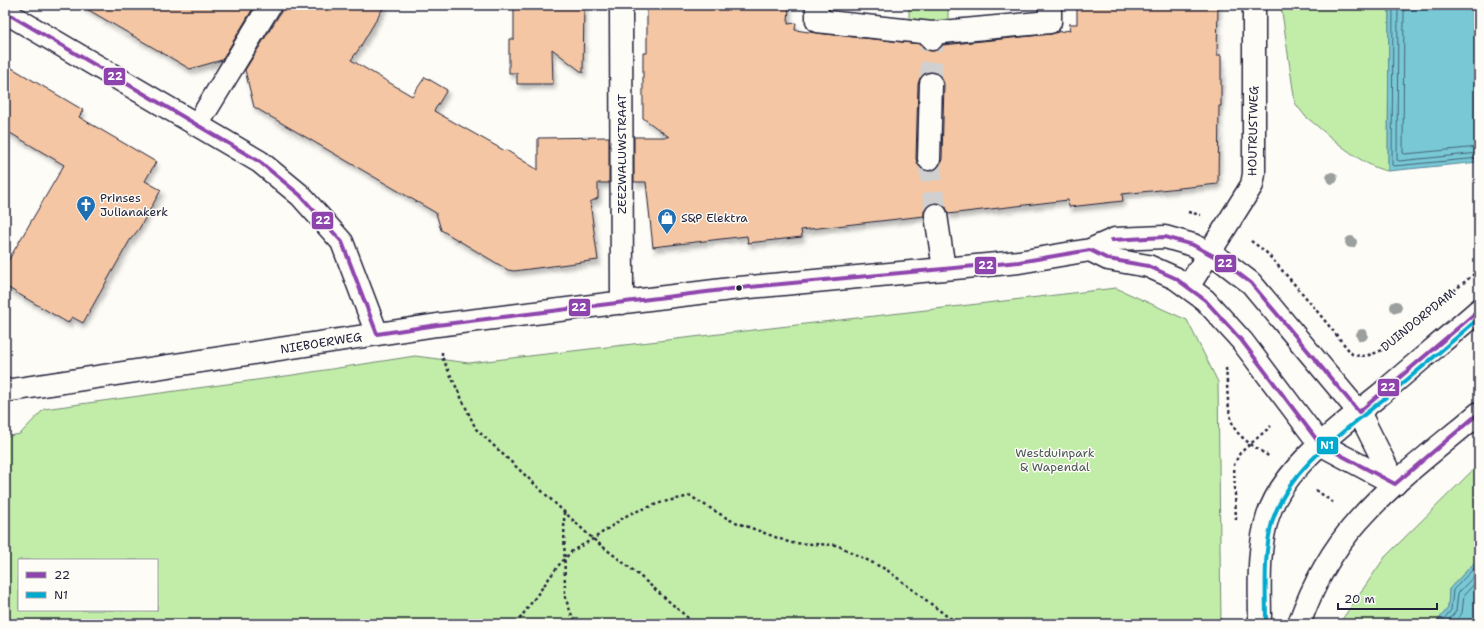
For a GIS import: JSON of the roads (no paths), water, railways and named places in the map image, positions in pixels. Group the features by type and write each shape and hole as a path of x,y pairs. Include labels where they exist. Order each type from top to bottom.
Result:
{"street":[{"path":"197,125 270,5"},
{"name":"ZEEZWALUWSTRAAT","path":"621,5 622,303"},
{"path":"817,5 817,21 932,36 1050,22 1050,5"},
{"name":"HOUTRUSTWEG","path":"1188,287 1252,185 1254,174 1254,5"},
{"path":"5,12 260,162 300,195 342,242 377,334"},
{"path":"929,160 931,84"},
{"path":"936,215 944,269"},
{"name":"NIEBOERWEG","path":"5,391 437,326 739,288 1019,262 1090,250 1115,239 1165,237 1193,245 1210,253 1251,283 1359,412 1395,484"},
{"path":"1090,250 1108,259 1148,266 1175,278 1205,300 1242,341 1320,444 1395,484"},
{"path":"1260,624 1260,558 1263,536 1268,514 1292,472 1320,444 1479,310"},
{"path":"1299,624 1313,588 1330,558 1358,521 1395,484 1479,413"}],"water":[{"path":"1389,5 1479,5 1479,162 1388,171"},
{"path":"1479,558 1479,624 1435,624 1448,608 1449,589"}],"tunnel":[{"path":"931,84 932,39"},
{"path":"929,159 936,215"}],"place":[{"name":"Prinses Julianakerk","path":"86,222"},
{"name":"S&P Elektra","path":"667,235"}],"park label":[{"name":"Westduinpark & Wapendal","path":"1055,460"}]}
